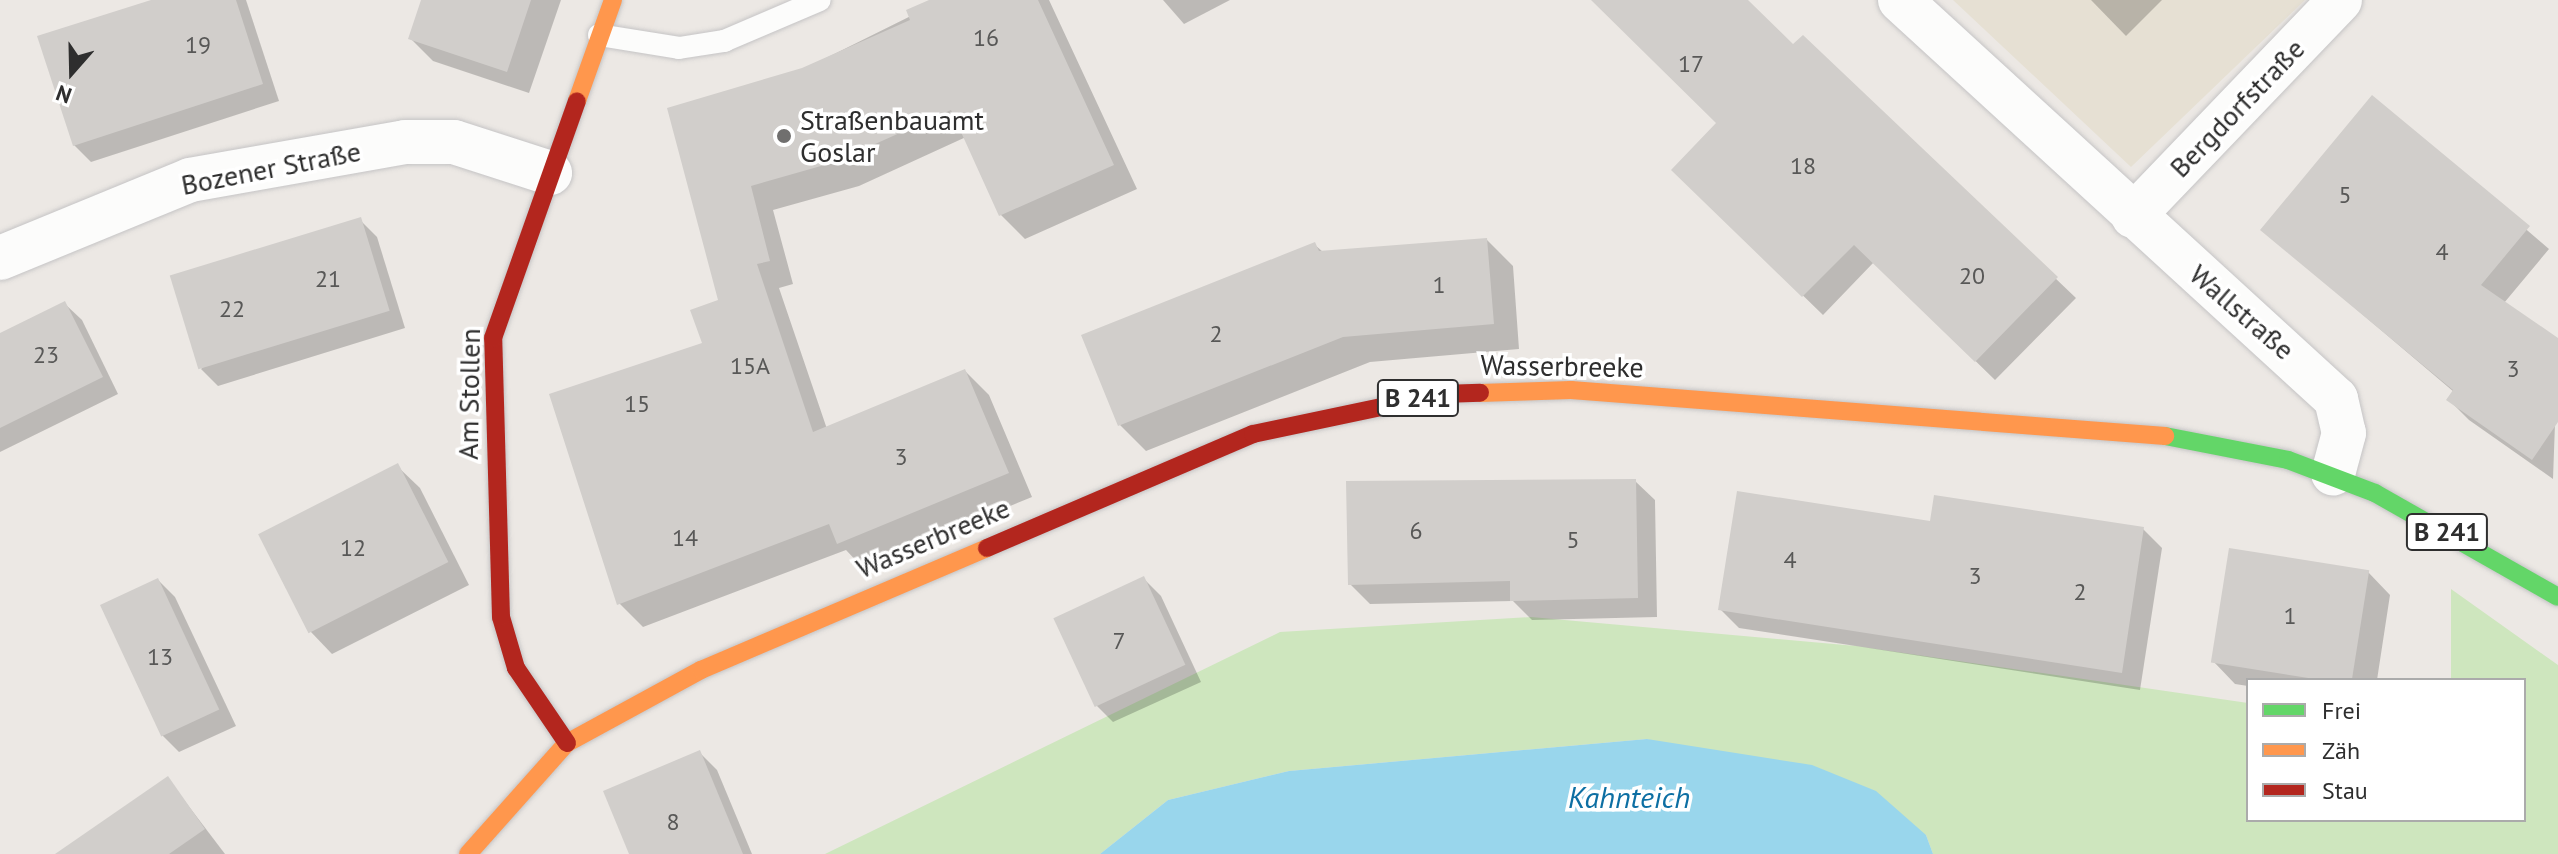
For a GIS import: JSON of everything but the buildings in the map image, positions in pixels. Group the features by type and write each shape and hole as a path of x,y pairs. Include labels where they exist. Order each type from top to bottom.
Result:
{"main road":[{"name":"Am Stollen","path":"567,743 516,668 501,617 493,338 613,0"},
{"name":"Wasserbreeke","path":"567,743 701,670 1253,434 1442,394 1571,390 2093,428 2239,446 2333,474"},
{"name":"B 241","path":"2333,474 2558,597"},
{"name":"B 241","path":"468,854 567,743"}],"street":[{"name":"Wallstraße","path":"1900,0 2336,399 2344,433 2333,474"},
{"name":"Bergdorfstraße","path":"2133,216 2340,0"},
{"name":"Bozener Straße","path":"0,258 190,180 405,142 454,142 550,173"}],"lane":[{"path":"599,35 637,46 724,41 820,0"}],"shaded area":[{"path":"1953,0 2305,0 2131,167"}],"green space":[{"path":"2451,589 2558,665 2558,854 1933,854 1926,835 1647,739 1289,771 1168,800 1100,854 825,854 1280,632 1531,617 1856,646 2246,703 2246,822 2526,822 2526,678 2451,678"}],"water":[{"name":"Kahnteich","path":"1647,739 1812,765 1876,791 1926,835 1933,854 1100,854 1168,800 1289,771"}],"traffic: fast":[{"path":"2165,436 2288,460 2375,493 2558,597"}],"traffic: slow":[{"path":"577,101 613,0"},
{"path":"1480,393 1571,390 2165,436"},
{"path":"468,854 567,743 701,670 987,548"}],"traffic: jam":[{"path":"567,743 516,668 501,617 493,338 577,101"},
{"path":"987,548 1253,434 1442,394 1480,393"}],"place":[{"name":"Straßenbauamt Goslar","path":"784,136"}]}
